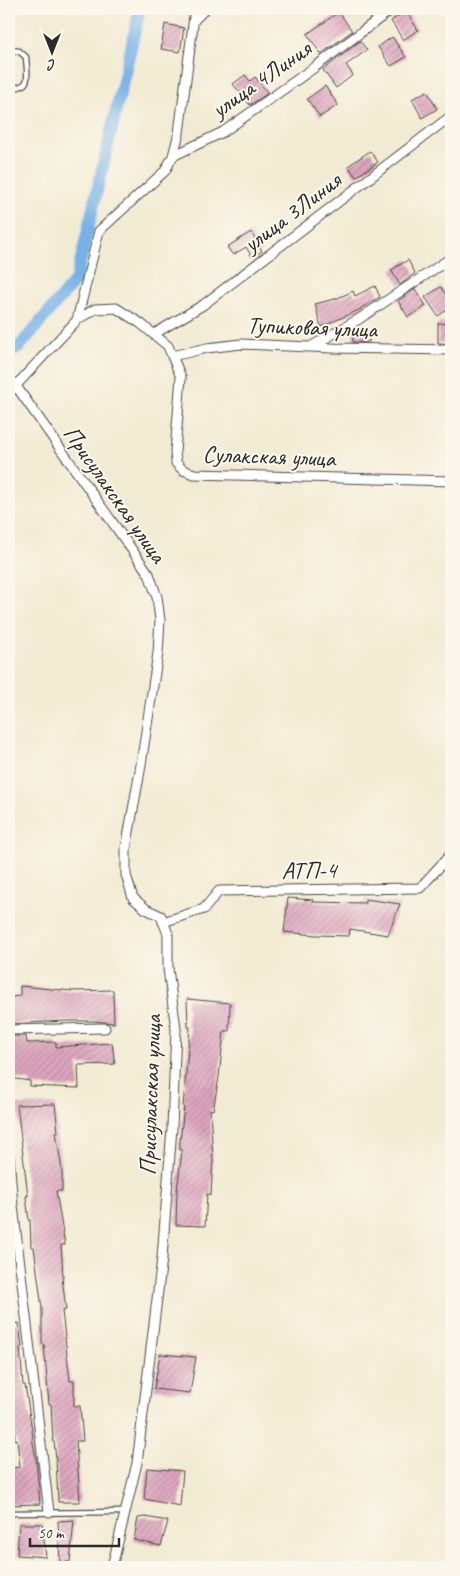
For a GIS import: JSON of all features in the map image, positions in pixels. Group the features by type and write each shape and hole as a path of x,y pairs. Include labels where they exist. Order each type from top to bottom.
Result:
{"street":[{"path":"77,320 99,231 166,172 173,156 179,133 195,9"},
{"path":"194,20 205,9"},
{"name":"улица 4Линия","path":"173,156 223,132 307,73 392,9"},
{"name":"улица 3Линия","path":"154,334 203,305 451,116"},
{"path":"312,346 359,319 451,258"},
{"name":"Сулакская улица","path":"9,393 77,320 95,309 116,308 140,323 168,346 181,377 175,452 176,463 183,470 194,474 451,481"},
{"name":"Тупиковая улица","path":"172,356 207,348 241,344 451,350"},
{"name":"Присулакская улица","path":"16,386 149,574 157,597 160,620 158,653 126,848 126,875 133,898 146,909 161,916 168,934 168,969 176,1029 172,1128 162,1258 137,1463 112,1567"},
{"name":"АТП-4","path":"163,922 204,909 219,891 420,888 451,854"},
{"path":"9,1030 105,1028"},
{"path":"9,1157 13,1206 49,1512"}],"lane":[{"path":"9,50 19,51 26,57 27,80 25,85 20,88 9,88"},
{"path":"9,1513 126,1512"}],"building":[{"path":"406,11 418,30 403,40 391,21"},
{"path":"339,12 352,31 321,54 307,34"},
{"path":"165,24 184,28 180,52 161,49"},
{"path":"392,37 406,57 391,66 378,47"},
{"path":"360,41 367,50 346,65 353,75 336,88 323,70"},
{"path":"245,75 250,81 255,77 268,93 250,105 233,84"},
{"path":"325,86 338,105 320,117 307,99"},
{"path":"427,91 437,109 422,118 412,99"},
{"path":"370,151 378,162 356,177 348,166"},
{"path":"251,232 262,251 252,257 246,247 233,255 227,247"},
{"path":"408,260 415,273 400,285 391,270"},
{"path":"375,286 380,297 361,309 321,327 315,304 338,298 353,291 355,296"},
{"path":"441,287 451,302 451,307 438,316 425,297"},
{"path":"415,289 426,306 408,317 398,301"},
{"path":"438,323 451,324 451,344 438,343"},
{"path":"369,331 369,342 353,342 353,332"},
{"path":"288,898 313,900 312,902 365,903 365,899 400,904 388,935 350,929 349,936 316,935 284,932"},
{"path":"20,986 72,991 113,990 114,1023 65,1021 9,1024 9,997 20,996"},
{"path":"187,999 230,1003 229,1031 224,1031 219,1077 213,1110 210,1109 213,1160 211,1195 207,1194 205,1226 176,1225 177,1191 182,1150 179,1150 190,1027 188,1027"},
{"path":"9,1036 26,1036 27,1043 56,1042 56,1047 112,1043 115,1064 78,1065 79,1088 30,1086 30,1081 9,1078"},
{"path":"55,1104 58,1132 56,1132 62,1171 62,1191 56,1191 65,1245 61,1245 66,1310 62,1311 70,1381 74,1381 74,1406 80,1406 83,1441 76,1441 80,1502 58,1502 51,1404 49,1404 44,1344 42,1344 42,1309 34,1247 31,1247 30,1220 26,1196 28,1196 17,1105"},
{"path":"19,1323 23,1385 25,1385 33,1437 40,1504 9,1505 9,1468 20,1467 17,1439 15,1440 14,1410 9,1411 9,1325"},
{"path":"160,1354 196,1357 190,1393 154,1389"},
{"path":"147,1468 183,1471 180,1506 144,1499"},
{"path":"145,1517 168,1521 161,1546 134,1540 138,1518"},
{"path":"74,1520 70,1562 60,1562 58,1521"},
{"path":"19,1524 42,1524 46,1557 17,1555"}],"waterway":[{"path":"9,353 18,348 76,280 140,9"}]}
